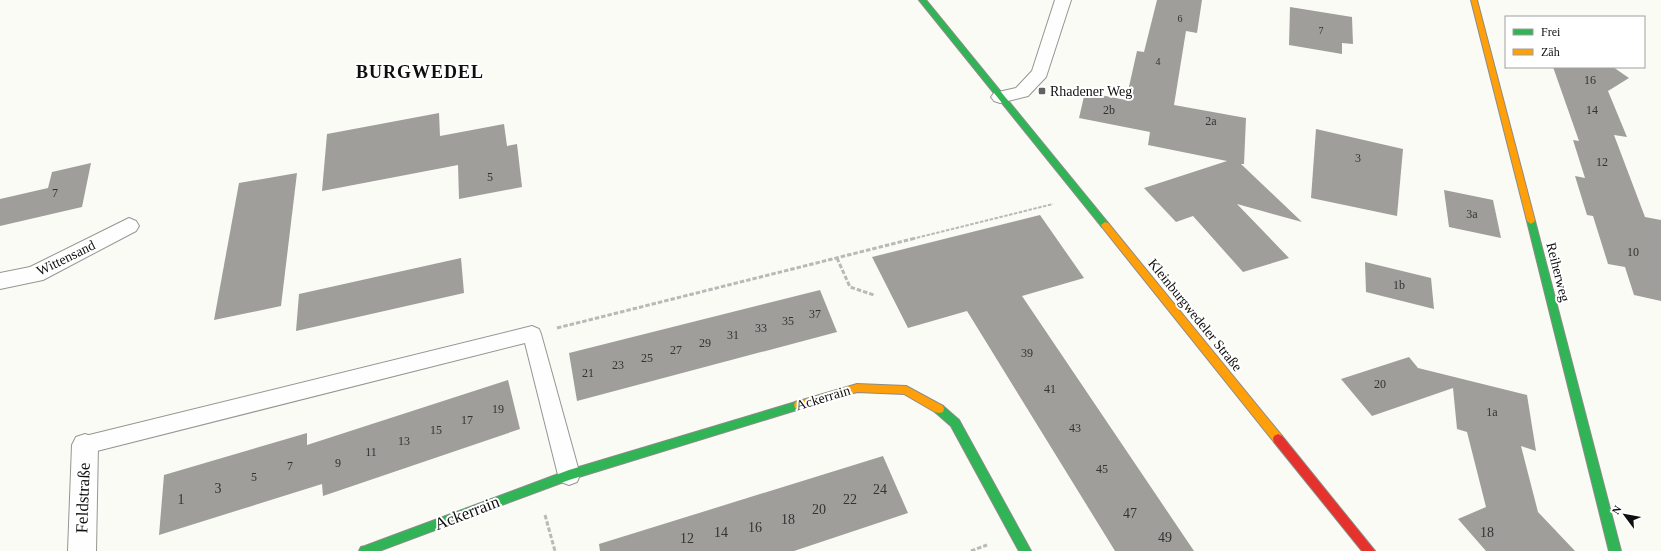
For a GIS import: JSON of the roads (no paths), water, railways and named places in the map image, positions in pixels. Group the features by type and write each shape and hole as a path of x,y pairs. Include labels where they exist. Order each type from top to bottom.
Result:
{"street":[{"name":"Kleinburgwedeler Straße","path":"922,0 1369,551"},
{"path":"1000,97 1022,92 1040,73 1063,0"},
{"name":"Reiherweg","path":"1474,0 1615,551"},
{"name":"Wittensand","path":"0,282 35,274 129,226"},
{"name":"Ackerrain","path":"365,551 570,475 857,388 906,390 934,405 955,423 1025,551"},
{"name":"Feldstraße","path":"82,551 85,445"}],"lane":[{"path":"85,445 532,334 570,475"}],"place":[{"name":"Rhadener Weg","path":"1042,91"}],"district":[{"name":"BURGWEDEL","path":"420,72"}]}
